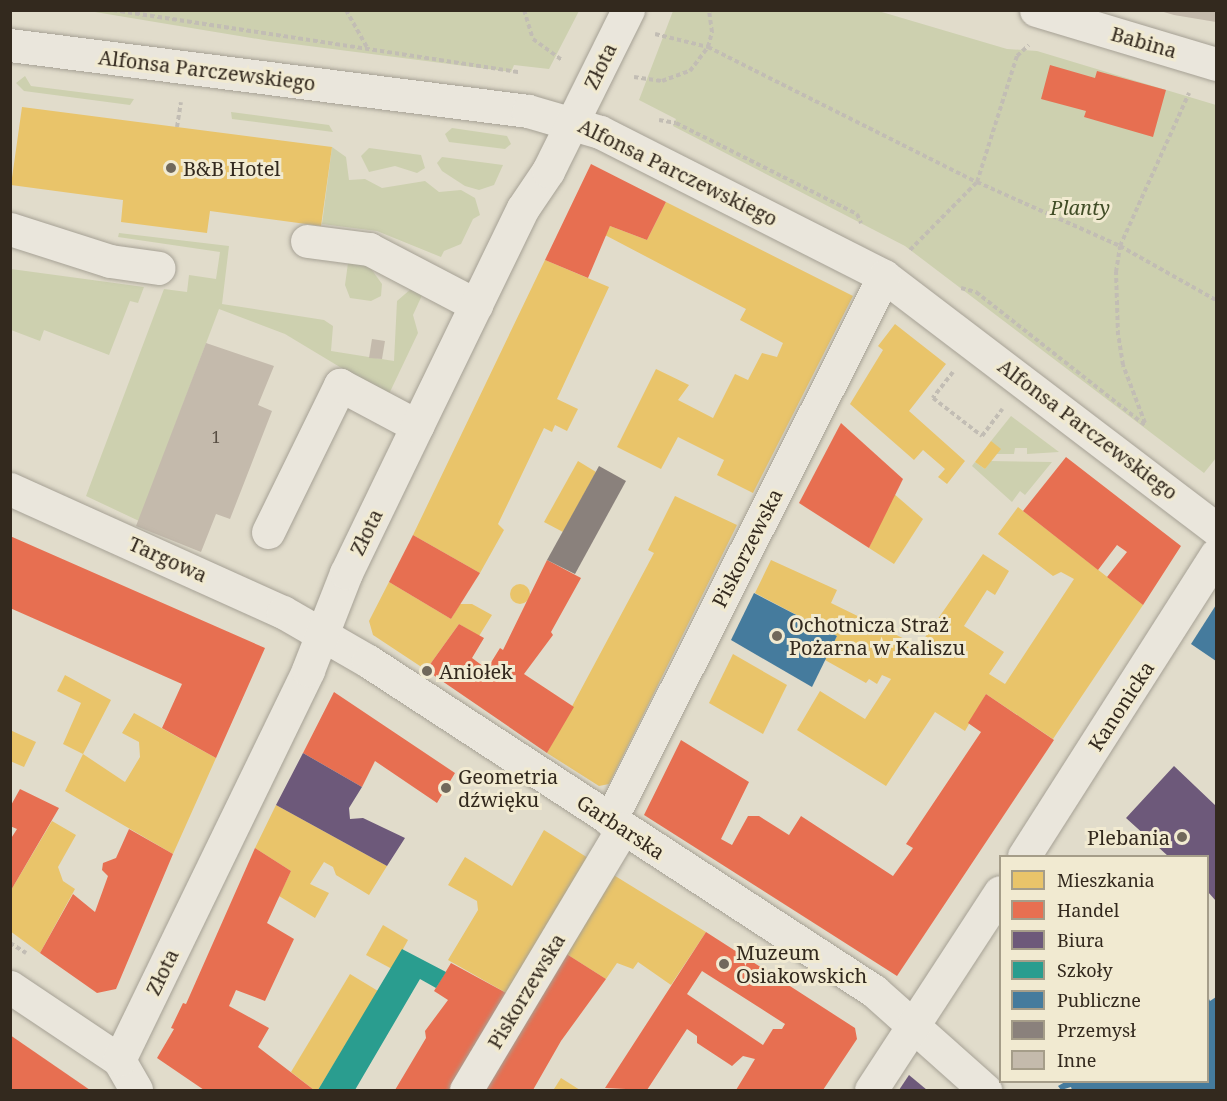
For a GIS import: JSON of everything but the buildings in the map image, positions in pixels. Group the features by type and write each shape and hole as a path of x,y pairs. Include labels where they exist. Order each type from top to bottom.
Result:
{"street":[{"name":"Złota","path":"119,1060 323,634 346,573 417,426 523,208 548,171 628,10"},
{"name":"Babina","path":"1036,10 1216,64"},
{"name":"Alfonsa Parczewskiego","path":"10,45 528,111 573,121 639,150 884,276 1216,528"},
{"path":"10,229 110,261 159,268"},
{"path":"307,241 369,249 476,305"},
{"name":"Piskorzewska","path":"466,1090 616,825 884,276"},
{"path":"268,532 340,385 417,426"},
{"name":"Targowa","path":"10,489 183,564 323,634"},
{"name":"Kanonicka","path":"1025,855 1216,555"},
{"name":"Garbarska","path":"323,634 874,992 912,1028 985,1090"},
{"path":"871,1090 999,894"},
{"path":"10,987 119,1060 136,1090"}],"path":[{"path":"113,10 368,50 513,69 527,76"},
{"path":"346,10 368,50"},
{"path":"524,10 534,39 566,63"},
{"path":"632,77 662,81 690,71 708,47 712,32 708,10"},
{"path":"652,34 708,47 977,182 1120,246 1216,300"},
{"path":"908,253 977,182 1017,56"},
{"path":"1145,425 1123,365 1118,335 1116,292 1120,246 1192,87"},
{"path":"177,127 179,111"},
{"path":"959,364 933,398 982,436 1008,402"},
{"path":"10,943 36,960"}],"green space":[{"name":"Planty","path":"875,10 1007,49 1037,51 1216,105 1216,458 1204,473 905,246 673,126 676,119 639,100 673,11"},
{"path":"89,11 579,11 549,69 514,65 511,72 270,41"},
{"path":"25,76 31,86 134,99 130,105 24,91 16,83"},
{"path":"231,112 329,125 333,132 232,119"},
{"path":"452,128 507,136 511,144 505,149 449,142 445,134"},
{"path":"332,147 346,157 349,180 365,179 382,188 425,181 439,192 461,190 475,198 480,215 473,219 461,244 444,251 441,257 377,231 322,224"},
{"path":"369,148 421,155 425,168 417,173 395,166 369,172 361,156"},
{"path":"442,157 503,165 494,185 479,190 465,186 442,171 437,163"},
{"path":"119,233 229,246 222,304 324,320 333,326 331,351 394,361 397,301 412,288 424,291 413,315 418,333 388,396 285,334 219,309 139,521 86,496 164,289 187,292 189,275 216,279 220,252 118,237"},
{"path":"306,251 369,266 382,284 381,296 371,301 350,298 345,285 348,263 305,258"},
{"path":"10,269 144,287 138,303 130,301 109,355 44,330 40,341 11,330"},
{"path":"1011,416 1059,452 1027,454 1027,448 1015,448 1014,454 997,454 991,441"},
{"path":"990,461 1052,462 1025,495 1020,491 1012,502 972,466 975,462 985,469"}],"place":[{"name":"B&B Hotel","path":"171,168"},
{"name":"Ochotnicza Straż Pożarna w Kaliszu","path":"777,636"},
{"name":"Aniołek","path":"427,671"},
{"name":"Geometria dźwięku","path":"446,788"},
{"name":"Plebania","path":"1182,837"},
{"name":"Muzeum Osiakowskich","path":"724,964"}]}
